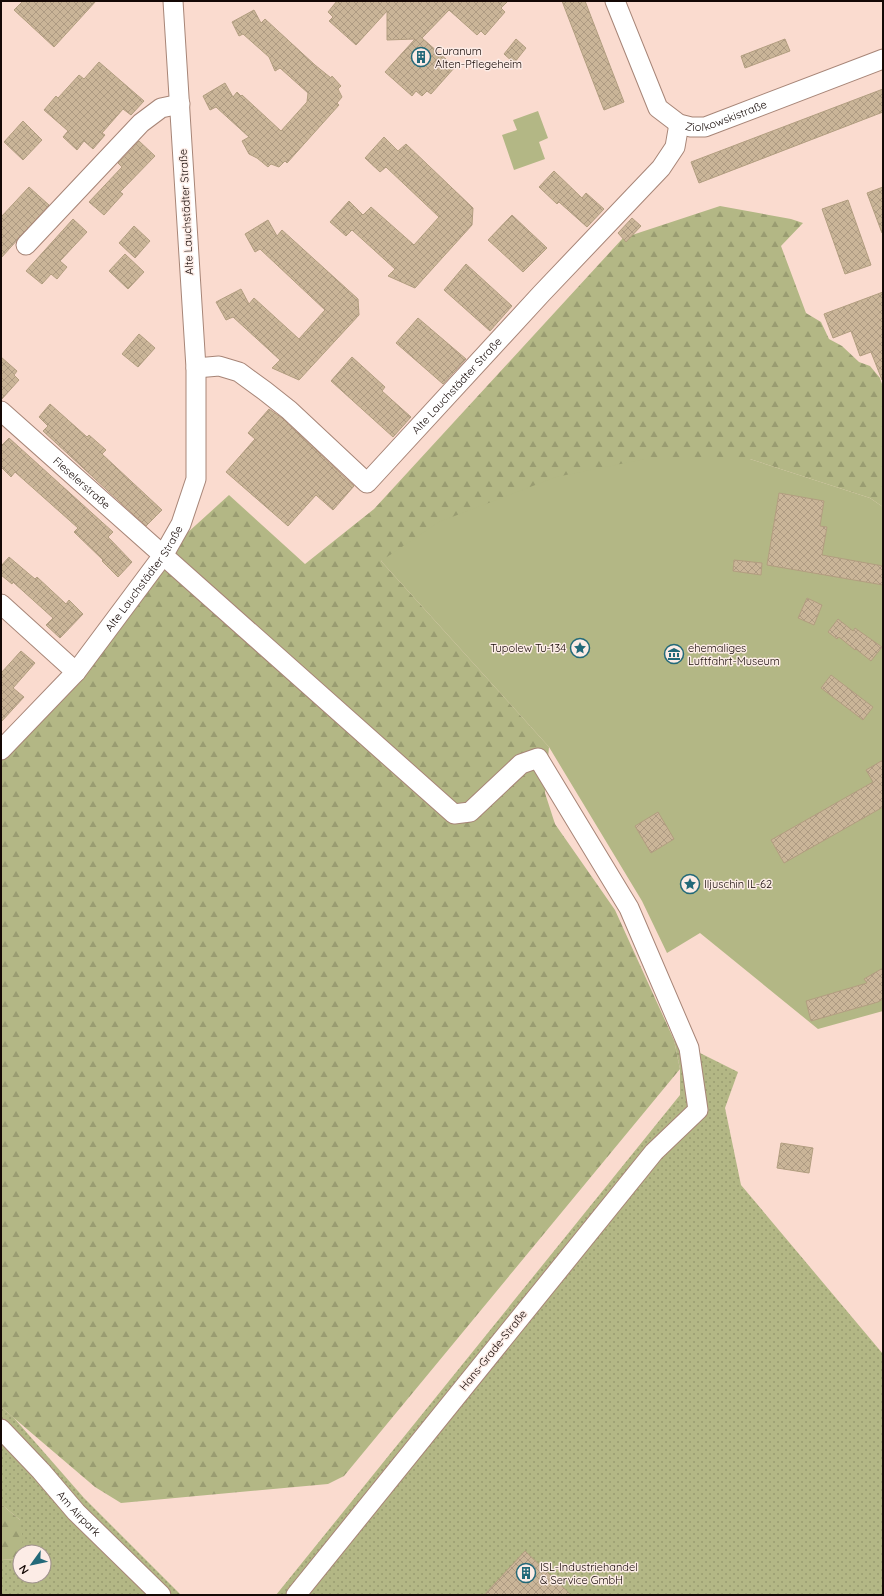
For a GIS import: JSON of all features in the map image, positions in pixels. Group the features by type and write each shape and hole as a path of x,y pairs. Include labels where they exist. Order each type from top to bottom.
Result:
{"street":[{"name":"Alte Lauchstädter Straße","path":"1,750 76,672 164,554 181,524 196,479 196,368 173,1"},
{"name":"Ziolkowskistraße","path":"615,1 658,108 679,124 691,127 705,127 883,59"},
{"path":"26,245 141,123 161,108 180,104"},
{"name":"Alte Lauchstädter Straße","path":"196,368 220,366 239,372 289,410 366,484 542,293 661,168 675,147 679,124"},
{"name":"Fieselerstraße","path":"1,411 164,554 454,814 470,812 521,764 538,758 629,908 690,1048 698,1110"},
{"path":"1,604 76,672"},
{"name":"Hans-Grade-Straße","path":"296,1595 654,1152 698,1110"},
{"name":"Am Airpark","path":"1,1429 41,1471 76,1512 161,1595"}],"green space":[{"path":"538,111 548,138 539,142 545,159 514,170 502,135 517,130 513,120"},
{"path":"720,206 791,219 803,223 781,246 806,313 821,322 829,339 842,346 859,362 870,366 880,378 883,387 883,507 870,498 750,459 381,561 549,747 545,793 555,824 615,910 674,1040 680,1069 344,1476 328,1484 121,1503 95,1487 1,1407 1,750 164,554 229,495 305,564 374,509 623,238"},
{"name":"ehemaliges Luftfahrt-Museum","path":"645,459 750,459 870,498 883,507 883,1011 818,1029 700,933 667,953 642,901 549,747 381,561 439,522 556,477"},
{"path":"674,1040 738,1072 725,1108 741,1185 883,1354 883,1595 276,1595 680,1095 680,1069"},
{"path":"1,1407 14,1418 84,1498 181,1595 1,1595 1,1560 12,1559 12,1584 52,1584 52,1544 18,1544 20,1520 1,1504"},
{"path":"1,1504 20,1520 23,1540 22,1544 12,1544 12,1559 1,1560"}],"building":[{"path":"23,1 96,1 54,47 14,10"},
{"name":"Curanum Alten-Pflegeheim","path":"337,1 508,1 501,8 505,12 485,35 481,31 477,35 449,10 422,38 455,67 431,94 427,91 422,96 416,91 412,96 385,72 415,39 387,40 387,11 356,45 329,21 333,17 328,12"},
{"path":"562,1 585,1 624,102 604,110"},
{"path":"254,10 261,23 265,19 315,65 331,78 332,76 341,86 338,89 342,97 337,103 339,105 287,163 285,161 279,167 271,164 268,167 257,158 249,154 242,141 249,137 216,107 210,110 203,96 225,83 233,97 237,92 241,96 242,95 281,131 307,102 308,93 280,68 275,71 269,57 243,34 239,36 232,22"},
{"path":"516,39 526,48 514,63 504,54"},
{"path":"785,39 790,51 745,68 741,56"},
{"path":"99,62 144,101 131,115 123,109 102,133 105,135 93,149 84,141 77,150 63,137 68,131 44,110 56,96 58,98 79,75 84,79"},
{"path":"883,89 883,112 699,183 691,162"},
{"path":"23,121 42,140 23,160 4,142"},
{"path":"384,137 398,151 406,144 473,208 472,225 415,288 388,276 395,269 352,230 346,236 330,222 349,201 363,215 371,207 414,245 439,217 386,167 380,172 365,158"},
{"path":"139,141 155,156 120,192 123,194 104,215 89,202 122,167 118,163"},
{"path":"554,171 582,198 586,193 604,209 587,227 559,202 557,204 539,187"},
{"path":"29,187 49,205 1,258 1,217"},
{"path":"883,187 883,233 882,233 867,193"},
{"path":"848,200 871,265 845,274 822,209"},
{"path":"512,215 547,248 523,272 488,240"},
{"path":"632,218 641,226 626,242 618,233"},
{"path":"73,219 87,232 60,261 67,267 57,279 51,274 42,284 26,271"},
{"path":"268,220 277,236 282,230 358,299 359,315 299,380 272,368 280,360 233,317 226,320 216,302 241,289 249,304 254,298 299,339 325,310 260,249 255,252 245,234"},
{"path":"134,226 150,241 135,258 119,243"},
{"path":"125,254 144,272 128,289 109,271"},
{"path":"466,264 512,306 490,331 444,290"},
{"path":"883,292 882,380 871,352 860,356 851,331 833,338 824,314"},
{"path":"418,318 466,359 443,384 396,343"},
{"path":"139,334 155,348 138,367 122,354"},
{"path":"1,357 17,371 14,375 19,380 1,400"},
{"path":"352,357 385,387 382,391 411,417 393,437 331,381"},
{"path":"50,404 87,437 89,435 106,450 102,454 162,510 146,526 43,431 48,426 39,417"},
{"path":"269,409 282,418 354,486 333,510 316,495 288,526 226,472 255,439 248,433"},
{"path":"9,438 113,532 108,537 132,562 118,577 74,532 78,528 15,472 11,477 1,467 1,446"},
{"path":"779,493 824,501 820,526 827,527 822,555 883,566 883,585 767,565"},
{"path":"9,557 35,579 37,577 66,604 69,600 83,614 60,638 46,625 53,618 13,582 12,584 1,575 1,566"},
{"path":"734,560 762,563 761,575 733,571"},
{"path":"807,598 822,605 814,625 798,618"},
{"path":"838,619 853,631 855,628 882,647 871,661 839,637 837,639 828,632"},
{"path":"21,651 35,663 13,688 24,697 1,722 1,673"},
{"path":"831,675 873,707 863,720 821,688"},
{"path":"883,760 883,807 784,863 771,840 873,782 866,770"},
{"path":"658,812 674,839 651,853 635,826"},
{"path":"883,968 883,999 878,1002 811,1021 806,1001 867,983 864,979"},
{"path":"781,1143 813,1148 809,1173 777,1168"},
{"name":"ISL-Industriehandel & Service GmbH","path":"525,1551 571,1595 484,1595"}],"place":[{"name":"Curanum Alten-Pflegeheim","path":"421,57"},
{"name":"Tupolew Tu-134","path":"580,648"},
{"name":"ehemaliges Luftfahrt-Museum","path":"674,654"},
{"name":"Iljuschin IL-62","path":"690,884"},
{"name":"ISL-Industriehandel & Service GmbH","path":"526,1573"}]}
